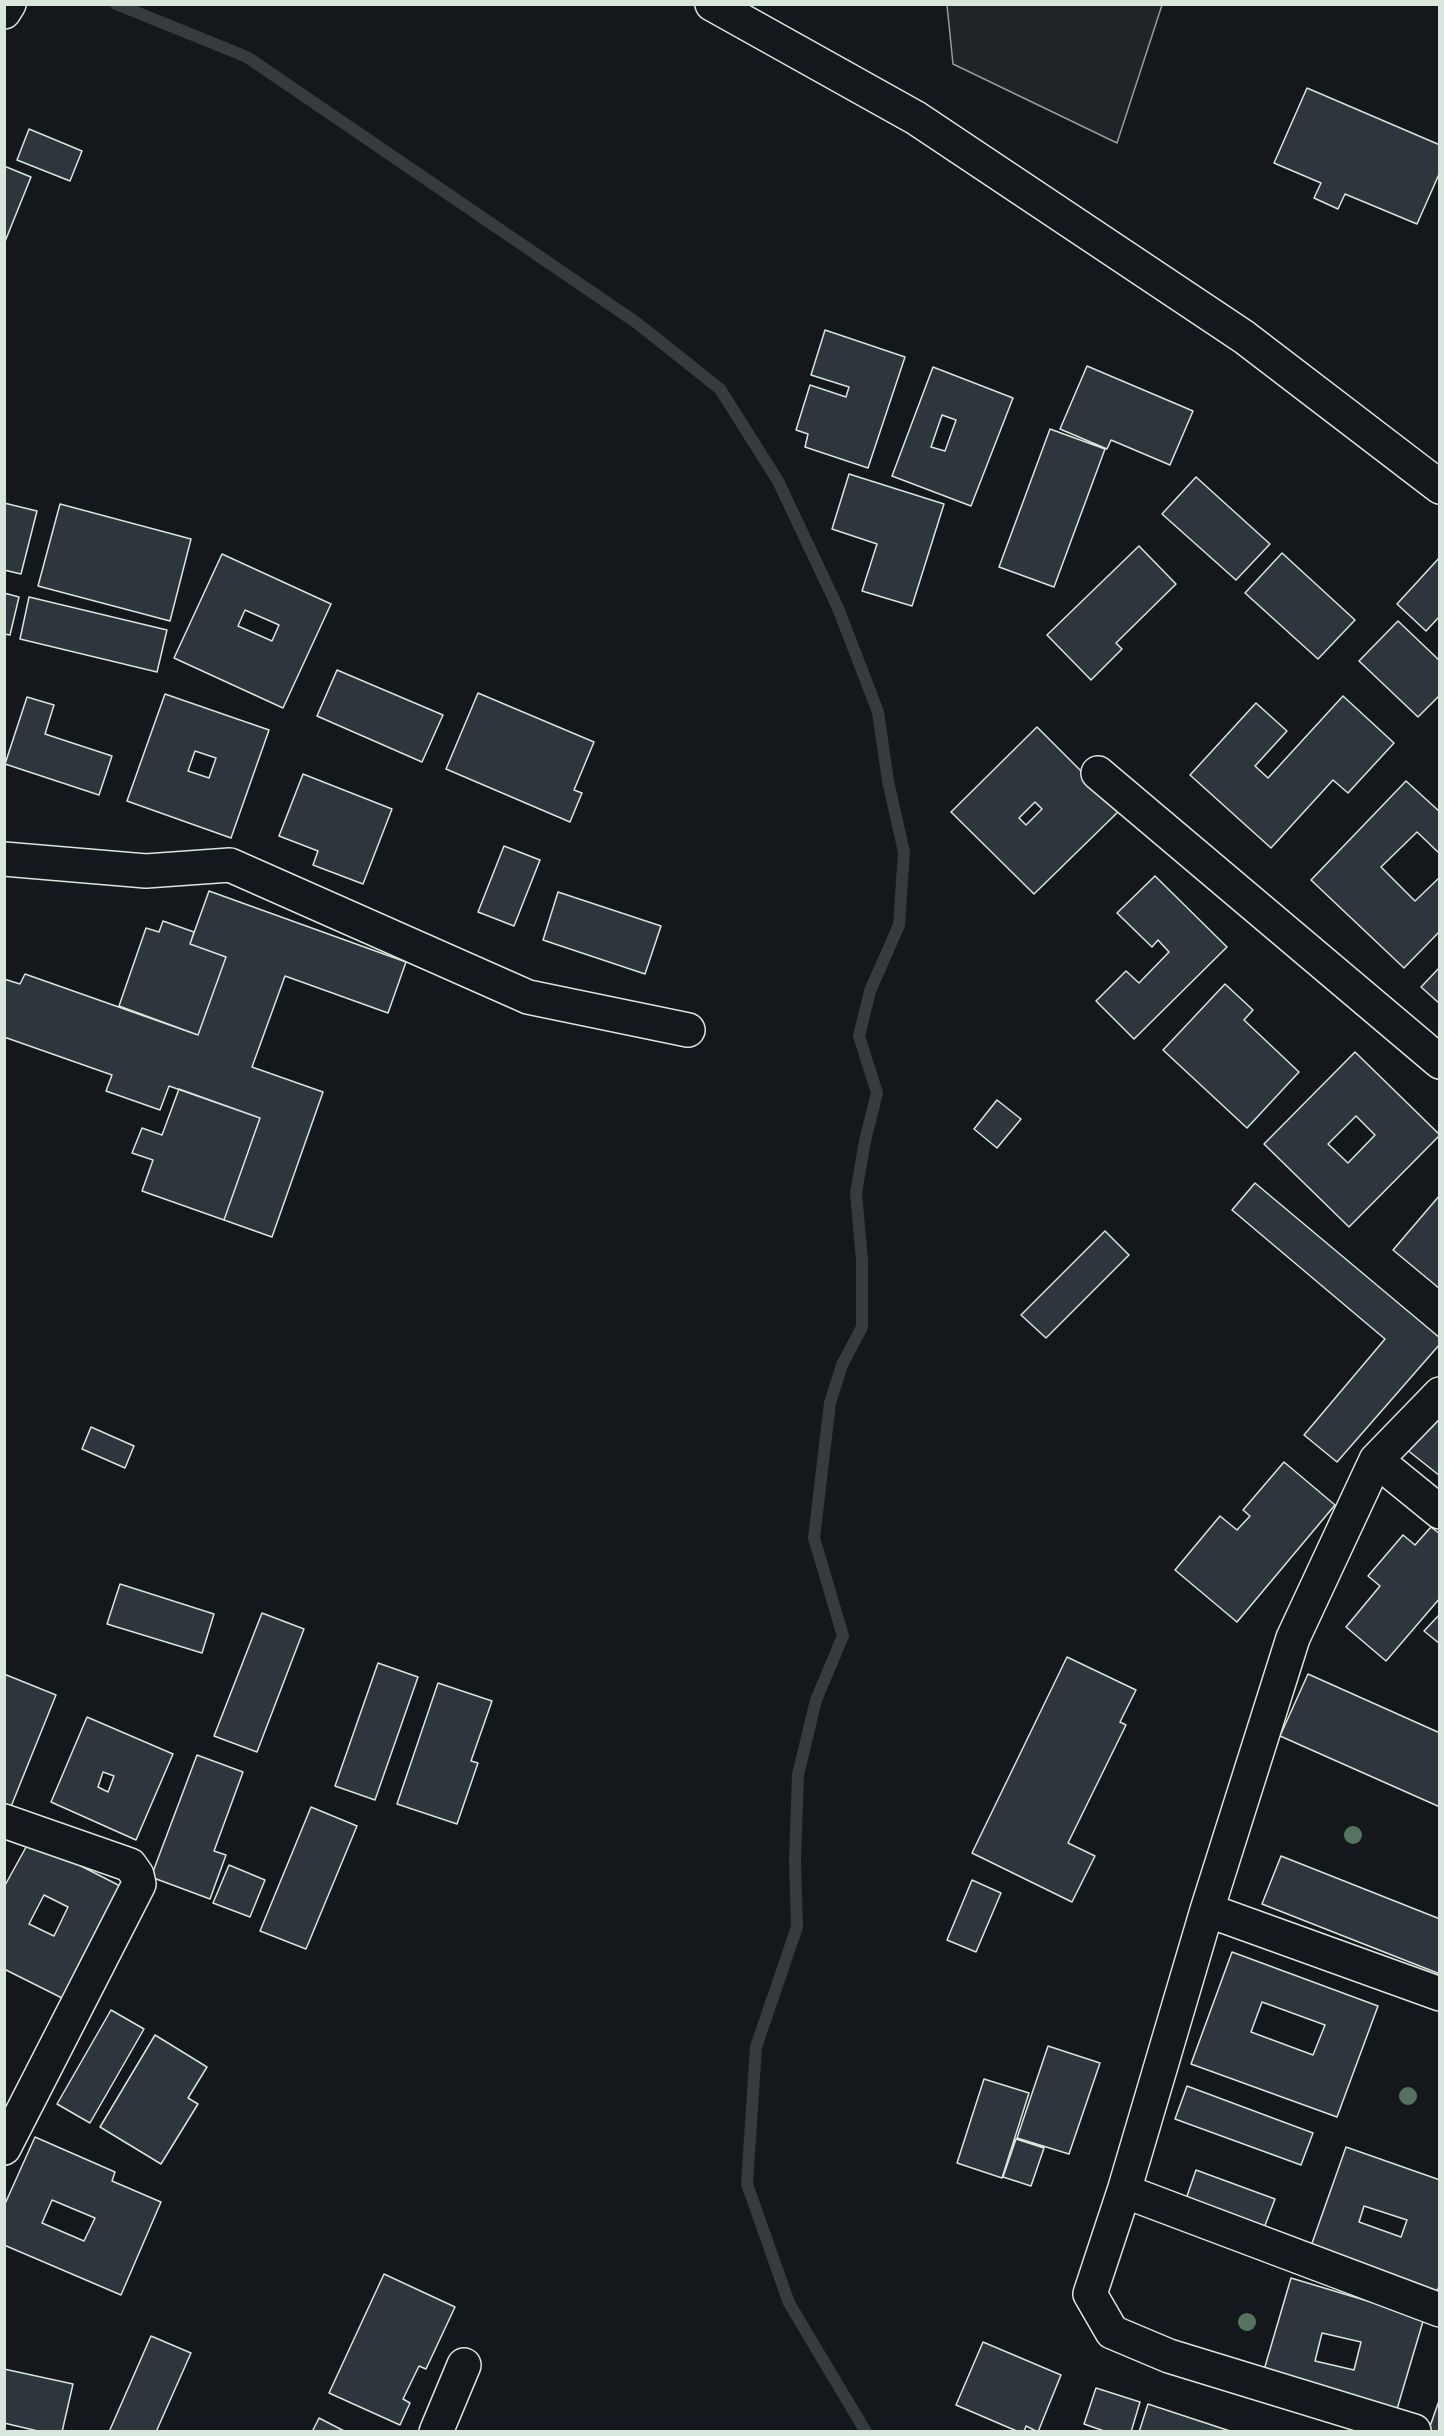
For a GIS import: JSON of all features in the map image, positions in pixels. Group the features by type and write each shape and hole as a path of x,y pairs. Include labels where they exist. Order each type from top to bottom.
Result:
{"street":[{"path":"4,12 9,4"},
{"path":"712,4 916,118 1244,338 1440,488"},
{"path":"1098,773 1440,1062"},
{"path":"4,858 146,871 230,865 528,997 688,1030"},
{"path":"1414,2431 1169,2355 1112,2332 1090,2294 1124,2191 1207,1910 1293,1638 1376,1460 1440,1394"},
{"path":"1376,1460 1440,1512"},
{"path":"4,1821 130,1864 137,1875 139,1884 4,2148"},
{"path":"1207,1910 1440,1995"},
{"path":"1124,2191 1440,2310"},
{"path":"436,2432 464,2365"}],"shaded area":[{"path":"947,5 1162,5 1117,143 953,64"}],"building":[{"path":"1307,88 1440,145 1440,172 1417,224 1345,194 1338,209 1314,198 1321,183 1274,163"},
{"path":"29,129 82,151 70,181 17,160"},
{"path":"4,166 31,177 4,244"},
{"path":"825,330 905,357 868,468 805,447 808,434 796,430 810,385 846,397 849,387 811,375"},
{"path":"1087,366 1193,411 1170,465 1111,440 1107,449 1060,429"},
{"path":"933,367 1013,398 971,506 892,476","holes":["942,415 956,420 945,451 931,447"]},
{"path":"1050,429 1105,449 1054,587 999,567"},
{"path":"849,474 944,504 912,606 862,591 877,544 832,529"},
{"path":"1196,477 1270,544 1236,580 1162,514"},
{"path":"4,503 37,511 21,574 4,570"},
{"path":"60,504 191,539 170,621 38,586"},
{"path":"1139,546 1176,584 1116,643 1122,649 1091,680 1047,635"},
{"path":"1282,553 1355,620 1318,659 1245,593"},
{"path":"222,554 331,604 283,708 174,658","holes":["245,610 279,625 272,641 238,626"]},
{"path":"1440,557 1440,616 1426,631 1397,604"},
{"path":"4,593 19,597 10,635 4,634"},
{"path":"29,597 167,630 157,672 20,639"},
{"path":"1398,621 1440,661 1440,695 1418,717 1359,661"},
{"path":"337,670 443,715 422,762 317,716"},
{"path":"478,693 594,742 574,790 582,793 570,822 446,769"},
{"path":"165,694 269,730 231,838 127,801","holes":["195,751 216,758 209,778 188,771"]},
{"path":"1343,696 1394,743 1348,793 1333,780 1271,848 1190,775 1256,703 1287,731 1255,766 1268,778"},
{"path":"27,697 54,705 45,734 112,756 99,795 5,764"},
{"path":"1037,727 1120,810 1034,894 951,812","holes":["1035,802 1042,809 1026,825 1019,818"]},
{"path":"303,774 392,809 363,884 313,865 318,851 279,836"},
{"path":"1406,781 1440,812 1440,854 1417,832 1381,867 1415,901 1440,877 1440,931 1404,968 1311,880"},
{"path":"504,846 540,860 514,926 478,912"},
{"path":"1155,876 1227,947 1134,1039 1096,1001 1126,971 1139,983 1169,952 1158,940 1152,947 1117,913"},
{"path":"209,891 406,962 388,1013 285,976 252,1067 323,1092 272,1237 224,1220 260,1118 169,1086 160,1110 106,1091 112,1075 4,1037 4,979 20,984 25,974 198,1035 226,957 190,944"},
{"path":"558,892 661,926 645,974 543,940"},
{"path":"163,921 194,932 190,944 226,957 198,1035 119,1006 146,928 159,932"},
{"path":"1440,967 1440,1004 1421,987"},
{"path":"1225,984 1253,1010 1244,1020 1299,1072 1247,1128 1163,1050"},
{"path":"1355,1052 1440,1135 1349,1227 1264,1144","holes":["1356,1116 1375,1135 1348,1163 1328,1144"]},
{"path":"179,1089 260,1118 224,1220 142,1191 153,1160 132,1153 142,1128 162,1135"},
{"path":"997,1100 1021,1119 997,1148 974,1129"},
{"path":"1255,1183 1440,1338 1440,1344 1337,1462 1304,1435 1385,1339 1232,1210"},
{"path":"1440,1195 1440,1289 1393,1250"},
{"path":"1105,1231 1129,1255 1046,1338 1021,1315"},
{"path":"1440,1408 1440,1476 1406,1449"},
{"path":"91,1427 134,1446 125,1468 82,1449"},
{"path":"1284,1462 1335,1505 1237,1622 1175,1570 1220,1516 1237,1530 1250,1516 1243,1510"},
{"path":"1431,1527 1440,1534 1440,1598 1386,1661 1346,1627 1380,1586 1368,1576 1403,1535 1415,1545"},
{"path":"120,1584 214,1614 202,1653 107,1624"},
{"path":"262,1613 304,1629 257,1752 214,1736"},
{"path":"1440,1614 1440,1644 1424,1631"},
{"path":"1067,1657 1136,1690 1120,1722 1126,1725 1068,1843 1095,1856 1072,1902 972,1853"},
{"path":"378,1663 418,1677 375,1800 335,1786"},
{"path":"4,1674 56,1695 10,1809 4,1807"},
{"path":"1308,1674 1440,1733 1440,1807 1280,1736"},
{"path":"438,1683 492,1701 471,1761 478,1763 457,1824 397,1804"},
{"path":"87,1717 173,1754 136,1840 51,1802","holes":["103,1772 114,1776 108,1792 98,1787"]},
{"path":"197,1755 243,1772 214,1851 226,1855 210,1899 151,1877"},
{"path":"311,1807 357,1826 306,1949 260,1931"},
{"path":"30,1840 128,1890 70,2002 4,1969 4,1887","holes":["44,1895 68,1907 54,1936 29,1924"]},
{"path":"1281,1856 1440,1919 1440,1974 1262,1904"},
{"path":"229,1865 265,1880 250,1917 213,1903"},
{"path":"972,1880 1001,1893 976,1952 947,1940"},
{"path":"1232,1952 1378,2006 1337,2117 1191,2064","holes":["1262,2002 1325,2025 1313,2055 1251,2032"]},
{"path":"111,2010 144,2029 90,2123 57,2104"},
{"path":"155,2035 207,2067 188,2098 198,2104 161,2164 100,2127"},
{"path":"1048,2046 1100,2063 1069,2154 1017,2138"},
{"path":"984,2079 1029,2093 1002,2178 957,2163"},
{"path":"1187,2086 1313,2133 1301,2165 1175,2119"},
{"path":"35,2137 115,2172 112,2181 161,2202 121,2295 4,2245 4,2206","holes":["52,2200 95,2218 84,2241 42,2223"]},
{"path":"1016,2139 1044,2148 1031,2186 1003,2177"},
{"path":"1346,2147 1440,2180 1440,2284 1437,2291 1311,2246","holes":["1364,2206 1407,2220 1401,2237 1359,2222"]},
{"path":"1196,2170 1275,2199 1264,2228 1186,2199"},
{"path":"384,2274 455,2307 426,2369 419,2366 403,2399 410,2403 400,2425 329,2393"},
{"path":"1291,2278 1424,2318 1392,2426 1259,2387","holes":["1322,2333 1361,2342 1354,2370 1315,2361"]},
{"path":"151,2336 191,2353 156,2432 109,2432"},
{"path":"983,2342 1061,2375 1038,2432 1026,2426 1024,2432 1019,2432 956,2405"},
{"path":"4,2369 73,2384 62,2432 42,2432 4,2423"},
{"path":"1096,2388 1140,2402 1131,2432 1107,2432 1084,2424"},
{"path":"1440,2398 1440,2432 1428,2432"},
{"path":"1148,2404 1233,2432 1139,2432"},
{"path":"319,2418 346,2432 312,2432"}],"waterway":[{"path":"116,4 247,57 637,323 720,389 778,481 838,608 878,712 888,781 904,852 899,925 870,991 859,1036 877,1093 865,1141 856,1193 862,1260 862,1327 842,1365 830,1403 814,1538 843,1636 816,1700 798,1775 795,1860 797,1927 756,2047 747,2184 789,2303 866,2432"}]}
